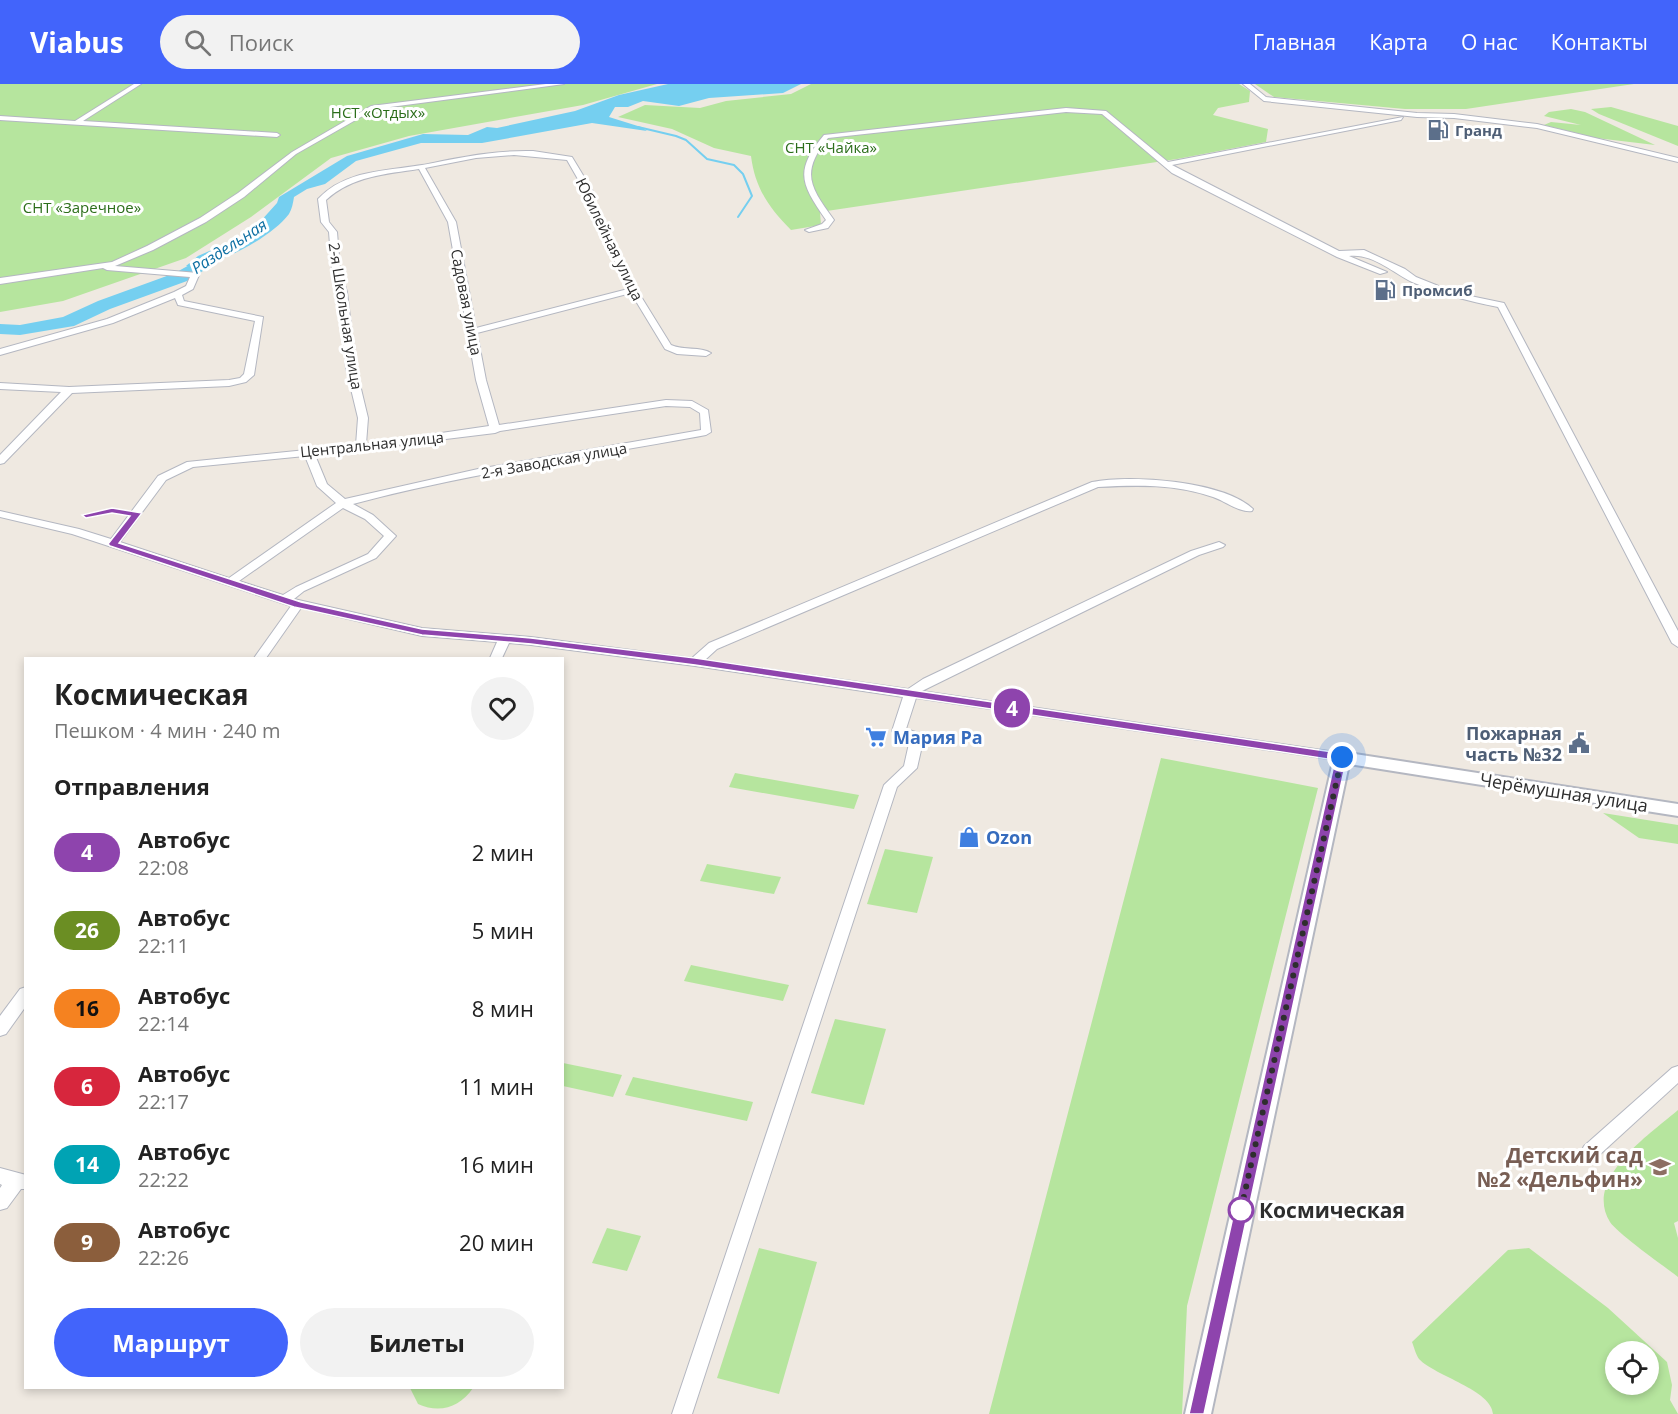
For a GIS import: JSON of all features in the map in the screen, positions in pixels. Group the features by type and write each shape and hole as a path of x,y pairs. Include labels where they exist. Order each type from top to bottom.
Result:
{"street":[{"path":"77,122 138,84"},
{"path":"0,281 114,264 203,220 241,195 294,153 373,107 561,84"},
{"path":"1246,84 1264,99 1417,115 1454,116 1536,126 1678,160"},
{"path":"808,230 825,226 830,220 806,180 808,158 826,136 1084,110 1104,112 1175,171 1338,254 1361,252 1402,271 1413,279 1454,295 1501,305 1678,643"},
{"path":"1167,164 1417,115"},
{"path":"0,118 277,135"},
{"name":"Юбилейная улица","path":"421,167 498,155 548,153 570,158 591,195 592,206 633,290 668,347 677,351 706,353"},
{"name":"Садовая улица","path":"421,167 452,222 482,380 495,430"},
{"name":"2-я Школьная улица","path":"362,448 363,418 351,368 343,292 336,268 333,232 325,222 322,199 329,191 348,182 383,172 421,167"},
{"path":"0,352 110,321 190,287 195,275 92,267"},
{"path":"474,331 633,290"},
{"path":"0,386 69,390 229,383 243,380 249,375 260,319 204,310 181,303 177,294"},
{"path":"0,461 69,390"},
{"name":"Центральная улица","path":"113,544 162,477 191,464 362,448 666,403"},
{"name":"2-я Заводская улица","path":"343,503 443,477 606,452 706,432 705,412 692,404 666,403"},
{"path":"284,600 300,589 372,556 390,536 369,517 343,503 322,486 308,452"},
{"path":"695,662 713,646 1096,484 1125,481 1183,484 1228,498 1248,509"},
{"path":"230,582 343,503"},
{"name":"Черёмушная улица","path":"0,514 75,531 298,604 422,632 505,639 695,662 1342,757 1678,810"},
{"path":"682,1414 891,784 910,768 917,737 898,730 911,693 1195,553 1219,545"},
{"path":"261,657 298,604"},
{"path":"496,657 505,639"},
{"path":"1198,1414 1342,757"},
{"path":"0,1029 24,996"},
{"path":"1590,1152 1678,1073"},
{"path":"0,1202 14,1179"}],"green space":[{"name":"СНТ «Заречное»","path":"0,84 657,84 583,105 409,136 331,158 251,217 186,258 63,301 0,312"},
{"name":"СНТ «Чайка»","path":"811,84 1239,84 1250,91 1249,102 1218,108 1213,115 1268,129 1266,142 1177,159 820,212 821,225 791,230 764,197 756,178 751,156 714,148 672,129 618,117 645,105 700,108 726,101 791,94"},
{"path":"1255,84 1634,84 1466,109 1405,109 1274,97"},
{"path":"1611,107 1678,126 1678,146 1591,109"},
{"path":"1571,109 1585,112 1655,145 1596,138 1544,125 1551,122 1581,125 1544,116 1549,112"},
{"path":"1161,758 1318,788 1187,1306 1182,1414 989,1414"},
{"path":"735,773 859,795 854,809 729,787"},
{"path":"1603,813 1678,825 1678,844 1639,838"},
{"path":"885,849 933,857 917,913 867,904"},
{"path":"707,864 781,877 774,894 700,881"},
{"path":"691,965 789,985 783,1001 684,981"},
{"path":"835,1019 886,1029 864,1105 811,1093"},
{"path":"564,1063 622,1075 613,1097 564,1086"},
{"path":"633,1077 753,1102 747,1121 625,1095"},
{"path":"1678,1110 1678,1221 1674,1223 1678,1238 1678,1277 1631,1242 1615,1227 1610,1222 1604,1206 1605,1190 1612,1174 1623,1159"},
{"path":"607,1228 641,1236 627,1271 592,1263"},
{"path":"759,1248 817,1262 779,1394 717,1378"},
{"path":"1529,1248 1608,1308 1644,1341 1605,1341 1605,1395 1659,1395 1659,1355 1667,1362 1672,1385 1670,1400 1678,1414 1493,1414 1490,1405 1483,1398 1419,1359 1412,1342 1508,1250"},
{"path":"410,1389 472,1389 462,1400 449,1407 434,1408 418,1404"}],"water":[{"path":"668,84 801,84 783,93 709,98 679,106 643,101 628,107 615,107 609,117 647,131 592,123 482,143 421,143 356,161 325,184 307,189 294,197 289,214 256,242 227,257 186,266 198,256 250,233 277,203 279,197 347,156 423,134 468,135 487,127 497,128 575,111 619,95"}],"waterway":[{"path":"638,127 676,136 686,140 707,159 734,165 743,174 752,196 738,217"},
{"name":"Раздельная","path":"0,329 20,330 68,322 104,305 181,277 227,249"}],"bus line":[{"name":"4","path":"86,515 112,510 137,513 113,544 298,604 422,632 531,641 695,662 1342,757 1198,1414"}],"place":[{"name":"Гранд","path":"1438,130"},
{"name":"Промсиб","path":"1385,290"},
{"name":"Мария Ра","path":"876,737"},
{"name":"Пожарная часть №32","path":"1579,743"},
{"name":"Ozon","path":"969,837"},
{"name":"Детский сад №2 «Дельфин»","path":"1660,1167"},
{"name":"Космическая","path":"1241,1210"}],"route":[{"path":"1241,1210 1240,1214 1342,757"}],"park label":[{"name":"НСТ «Отдых»","path":"378,112"}]}
